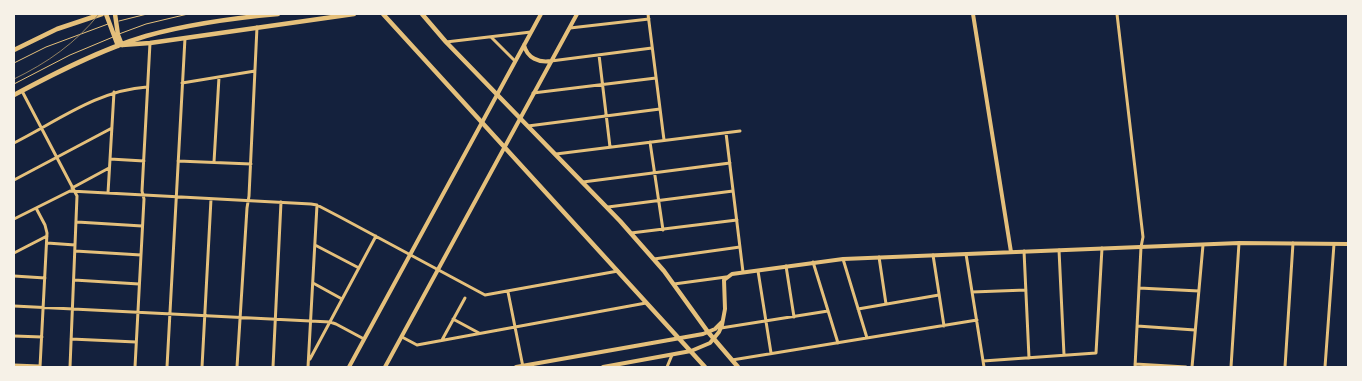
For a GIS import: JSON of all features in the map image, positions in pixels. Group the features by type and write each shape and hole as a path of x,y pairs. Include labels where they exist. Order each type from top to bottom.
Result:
{"main road":[{"path":"14,50 57,29 104,14 120,46"},
{"path":"115,14 116,35"},
{"path":"14,95 80,62 144,37 197,24 278,14"},
{"path":"120,46 354,14"},
{"path":"383,14 482,120 504,147 705,367"},
{"path":"422,14 446,42 608,207 674,284 705,333 738,367"}],"street":[{"path":"349,367 541,14"},
{"path":"385,367 577,14"},
{"path":"648,14 664,140"},
{"path":"973,14 1011,252"},
{"path":"1117,14 1143,237 1135,366 1186,367"},
{"path":"569,28 648,18"},
{"path":"237,367 251,164 257,27"},
{"path":"446,42 531,32"},
{"path":"490,36 515,61"},
{"path":"167,367 185,38"},
{"path":"135,367 150,43"},
{"path":"524,45 526,52 541,62 652,48"},
{"path":"599,55 610,147"},
{"path":"182,84 255,71"},
{"path":"214,162 219,77"},
{"path":"533,94 656,78"},
{"path":"14,143 97,99 114,92 148,87"},
{"path":"22,91 78,198 70,367"},
{"path":"108,193 114,92"},
{"path":"528,126 660,109"},
{"path":"14,180 112,128"},
{"path":"556,154 740,131"},
{"path":"726,133 743,272"},
{"path":"650,142 663,230"},
{"path":"110,159 144,161"},
{"path":"178,160 251,164"},
{"path":"583,182 730,163"},
{"path":"72,188 110,168"},
{"path":"608,207 733,190"},
{"path":"14,219 66,192 317,205 484,295 618,271"},
{"path":"202,367 211,199"},
{"path":"273,367 281,202"},
{"path":"308,367 317,205"},
{"path":"14,364 40,367 47,236 45,225 36,208"},
{"path":"631,233 737,220"},
{"path":"77,222 142,226"},
{"path":"14,253 47,236"},
{"path":"309,361 376,236"},
{"path":"47,242 76,244"},
{"path":"1231,367 1239,243"},
{"path":"674,284 726,277 743,272 843,259 1239,243 1348,244"},
{"path":"1285,367 1293,243"},
{"path":"1325,367 1334,244"},
{"path":"315,245 359,268"},
{"path":"1192,367 1203,245"},
{"path":"654,259 740,247"},
{"path":"983,361 1096,353 1102,248"},
{"path":"1059,250 1064,355"},
{"path":"75,251 141,255"},
{"path":"1024,251 1029,358"},
{"path":"966,254 984,367"},
{"path":"933,255 944,326"},
{"path":"879,257 886,304"},
{"path":"843,259 867,338"},
{"path":"813,262 838,343"},
{"path":"786,266 794,317"},
{"path":"758,270 771,354"},
{"path":"14,276 45,278"},
{"path":"603,367 697,350 712,341 721,328 723,321 725,309 724,282 726,277"},
{"path":"74,280 139,284"},
{"path":"313,283 342,299"},
{"path":"1139,288 1199,292"},
{"path":"972,292 1026,290"},
{"path":"508,292 523,367"},
{"path":"858,309 940,295"},
{"path":"442,340 464,298"},
{"path":"402,336 417,345 647,303"},
{"path":"14,306 330,322 364,339"},
{"path":"721,328 828,311"},
{"path":"454,319 480,334"},
{"path":"732,360 977,320"},
{"path":"516,367 705,333 723,321"},
{"path":"1137,326 1195,330"},
{"path":"14,336 42,337"},
{"path":"71,339 136,342"},
{"path":"667,367 672,355"}],"lane":[{"path":"14,63 46,47 109,24 147,14"},
{"path":"14,84 70,55 116,35 146,24 188,14"}],"railway":[{"path":"14,79 38,66 71,43 99,14"}]}
